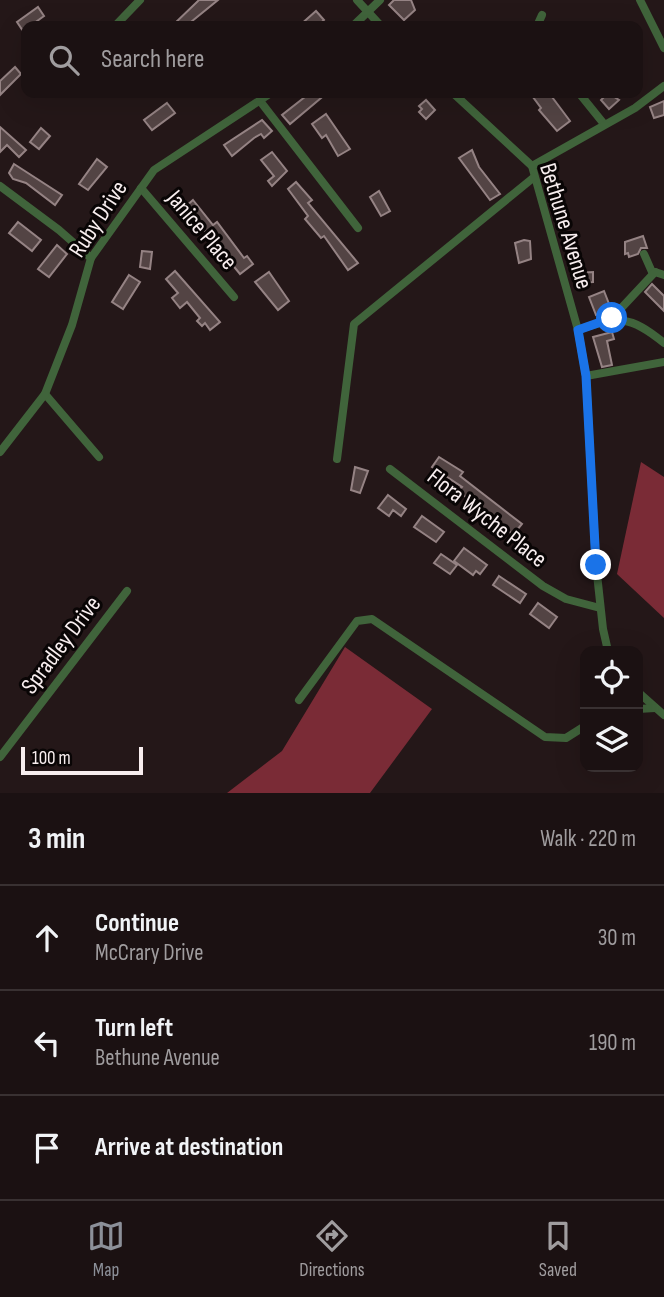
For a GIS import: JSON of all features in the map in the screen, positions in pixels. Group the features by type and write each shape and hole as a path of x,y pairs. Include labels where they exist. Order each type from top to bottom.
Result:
{"street":[{"path":"120,21 140,0"},
{"path":"357,0 376,21"},
{"path":"359,21 380,0"},
{"path":"640,0 664,48"},
{"path":"539,21 542,15"},
{"path":"532,166 635,108 664,86"},
{"name":"Ruby Drive","path":"0,452 45,394 72,325 90,258 141,187 154,170 264,98"},
{"name":"Bethune Avenue","path":"458,98 532,166 533,178 578,330 586,376 600,608 607,646"},
{"path":"583,98 604,124"},
{"path":"260,101 358,228"},
{"path":"337,458 354,324 533,178"},
{"path":"0,186 59,230 90,258"},
{"name":"Janice Place","path":"141,187 234,297"},
{"path":"644,254 652,272 660,273"},
{"path":"578,330 612,318 660,273"},
{"path":"612,318 635,322 664,343"},
{"path":"586,376 664,362"},
{"path":"45,394 99,457"},
{"name":"Flora Wyche Place","path":"390,469 543,586 573,601 600,608"},
{"name":"Spradley Drive","path":"0,757 127,590"},
{"path":"299,700 357,621 372,619 545,737 566,738 580,729"},
{"path":"643,697 664,715"},
{"path":"643,709 655,708"}],"shaded area":[{"path":"641,462 664,477 664,618 617,574"},
{"path":"345,647 432,709 370,793 227,793 282,751"}],"building":[{"path":"199,0 218,0 192,21 177,21"},
{"path":"394,0 411,0 415,10 404,20 389,5"},
{"path":"38,7 44,16 37,21 21,21 21,28 17,22"},
{"path":"316,11 324,20 323,21 305,21"},
{"path":"15,67 21,74 0,95 0,81"},
{"path":"304,98 321,98 290,124 282,115"},
{"path":"534,98 553,98 570,121 557,131 539,110 541,108"},
{"path":"616,98 619,100 609,109 601,100"},
{"path":"426,100 435,110 426,119 419,112 422,109 419,106"},
{"path":"664,101 664,115 654,118 650,107"},
{"path":"167,103 175,113 152,130 144,120"},
{"path":"326,114 350,149 338,156 326,135 322,138 312,124"},
{"path":"262,120 272,131 264,138 261,134 254,138 232,156 224,145"},
{"path":"0,127 26,150 19,157 7,145 0,152"},
{"path":"41,128 50,136 39,149 30,142"},
{"path":"472,150 479,167 500,194 490,200 459,158"},
{"path":"272,152 287,171 272,186 268,181 274,176 261,160"},
{"path":"97,159 107,167 88,190 79,184"},
{"path":"14,164 62,195 55,205 26,183 13,179 9,173"},
{"path":"296,182 312,200 308,203 358,263 348,270 324,236 321,238 305,219 308,216 288,189"},
{"path":"379,191 390,211 381,216 370,197"},
{"path":"193,200 213,225 217,222 244,258 247,256 253,264 240,274 185,207"},
{"path":"18,222 41,240 32,251 9,233"},
{"path":"643,236 647,248 641,248 638,254 629,257 628,253 625,254 625,242"},
{"path":"530,241 531,259 519,263 515,243"},
{"path":"57,245 67,254 49,277 38,269"},
{"path":"142,251 152,252 150,269 140,267"},
{"path":"175,271 220,322 210,330 205,323 202,326 197,321 200,318 187,302 180,308 172,298 178,293 166,279"},
{"path":"269,272 289,301 278,310 255,282"},
{"path":"593,272 593,282 576,283 576,273"},
{"path":"129,275 140,282 123,309 112,302"},
{"path":"652,284 664,296 664,311 645,292"},
{"path":"604,291 611,309 596,315 589,297"},
{"path":"612,332 614,339 607,341 612,365 602,367 593,337"},
{"path":"439,457 463,472 460,476 522,524 513,535 486,510 485,512 458,491 462,487 432,467"},
{"path":"355,467 368,471 360,493 351,490"},
{"path":"388,495 406,509 401,516 393,510 389,516 378,508"},
{"path":"422,516 444,532 436,542 414,527"},
{"path":"464,548 487,565 480,574 476,571 473,575 454,561"},
{"path":"441,554 457,565 450,574 434,563"},
{"path":"499,576 526,594 520,603 493,585"},
{"path":"538,603 557,617 549,628 530,614"}],"route":[{"path":"596,565 586,376 578,330 612,318"}]}
